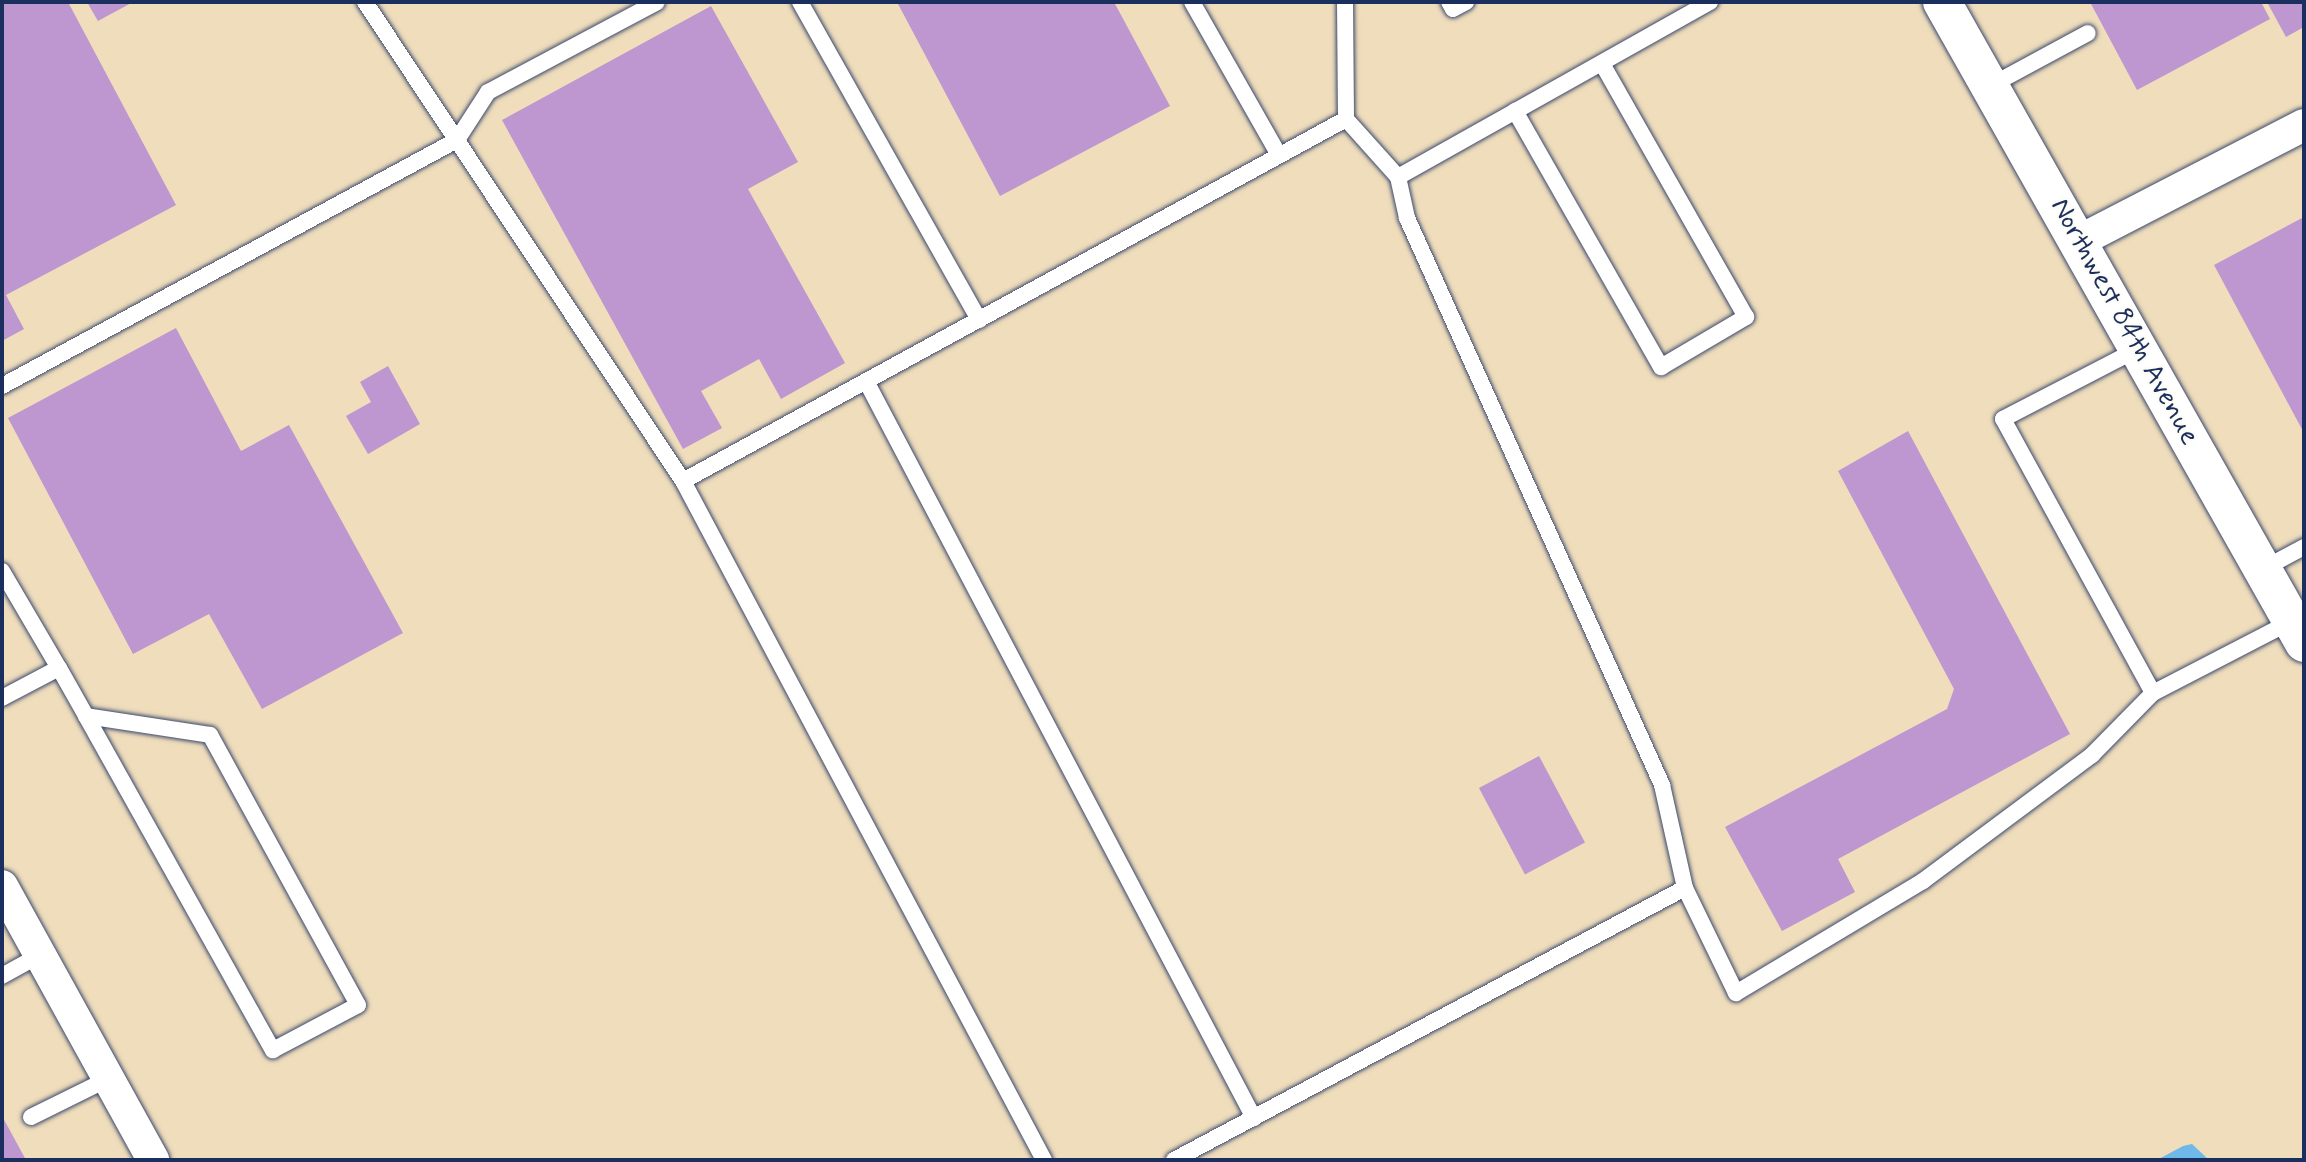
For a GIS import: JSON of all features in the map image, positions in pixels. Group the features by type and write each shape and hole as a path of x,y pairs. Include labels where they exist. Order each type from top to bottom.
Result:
{"street":[{"name":"Northwest 84th Avenue","path":"1942,2 2298,632"},
{"path":"2079,241 2304,125"},
{"path":"2,887 153,1160"}],"lane":[{"path":"365,2 683,481 1044,1160"},
{"path":"2,386 457,140 488,92 657,2"},
{"path":"800,2 979,320"},
{"path":"1192,2 1279,155"},
{"path":"1345,2 1346,119 1398,177 1407,218 1662,785 1685,888 1736,993 1923,881 2092,755 2153,693 2298,632"},
{"path":"1448,2 1453,9 1466,2"},
{"path":"1398,177 1710,2"},
{"path":"1990,86 2088,33"},
{"path":"1515,111 1661,366 1746,317 1602,63"},
{"path":"683,481 1346,119"},
{"path":"2138,349 2003,419 2153,693"},
{"path":"866,381 1254,1118"},
{"path":"2263,569 2304,547"},
{"path":"2,571 273,1050 358,1005 210,735 86,716"},
{"path":"2,698 59,668"},
{"path":"1174,1160 1685,888"},
{"path":"2,976 40,955"},
{"path":"31,1117 108,1079"}],"water":[{"path":"2192,1144 2209,1160 2157,1160 2183,1146"}],"building":[{"path":"2,2 68,2 176,205 6,295 24,329 2,341"},
{"path":"87,2 133,2 98,21"},
{"path":"897,2 1114,2 1170,106 1000,196"},
{"path":"2090,2 2261,2 2270,19 2137,90"},
{"path":"2267,2 2304,2 2304,27 2286,37"},
{"path":"711,6 798,162 748,189 845,363 781,399 759,359 701,391 722,428 683,449 502,120"},
{"path":"2304,217 2304,433 2214,265"},
{"path":"176,328 241,451 289,425 403,633 262,709 209,614 133,654 8,418"},
{"path":"388,366 420,424 368,454 346,416 371,402 360,382"},
{"path":"1908,431 2070,734 1838,859 1855,892 1782,931 1725,827 1947,709 1954,689 1838,471"},
{"path":"1539,756 1585,843 1525,874 1479,788"},
{"path":"2,1116 26,1160 2,1160"}]}
